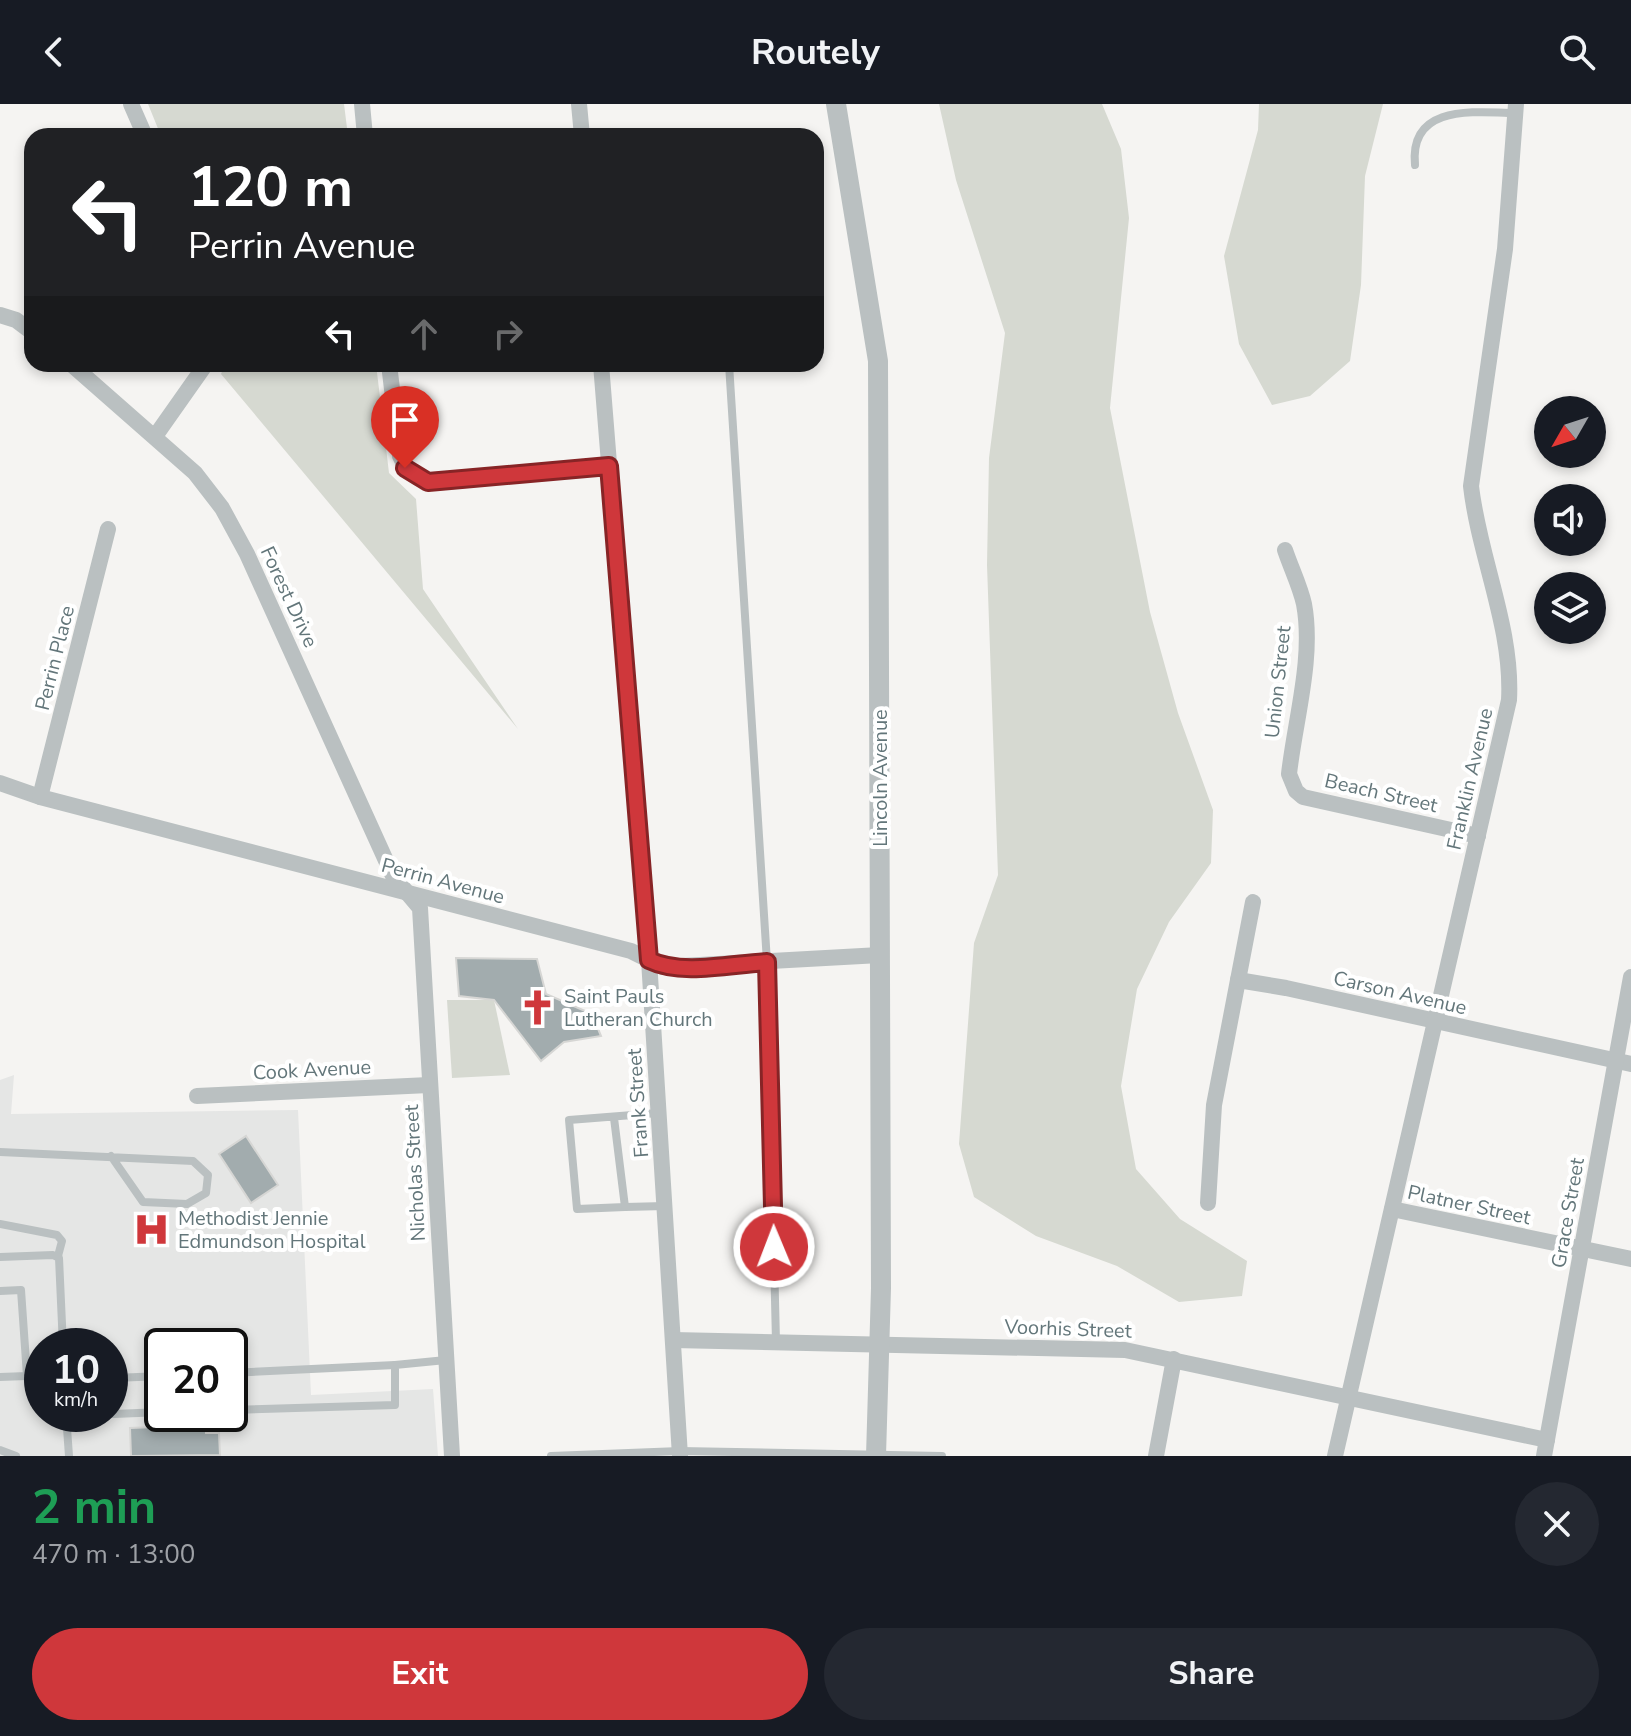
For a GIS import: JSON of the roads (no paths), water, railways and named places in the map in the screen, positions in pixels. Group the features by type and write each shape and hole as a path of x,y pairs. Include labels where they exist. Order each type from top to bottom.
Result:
{"street":[{"path":"131,104 142,128"},
{"path":"362,104 364,128"},
{"path":"579,104 581,128"},
{"name":"Lincoln Avenue","path":"836,104 878,361 880,1344 876,1455"},
{"name":"Franklin Avenue","path":"1335,1456 1509,700 1510,675 1475,518 1471,486 1505,249 1516,109"},
{"path":"0,315 24,326"},
{"name":"Forest Drive","path":"81,372 156,435 195,473 222,508 247,554 393,876 407,892"},
{"path":"156,435 200,372"},
{"path":"390,372 400,456 405,468 421,480 445,482 609,466"},
{"name":"Frank Street","path":"602,372 649,960 680,1453"},
{"name":"Perrin Place","path":"40,797 108,529"},
{"name":"Union Street","path":"1285,550 1304,603 1305,620 1305,654 1289,774"},
{"name":"Beach Street","path":"1289,774 1296,791 1303,797 1478,836"},
{"name":"Perrin Avenue","path":"0,783 40,797 631,951 663,967 880,955"},
{"name":"Nicholas Street","path":"407,892 420,908 452,1456"},
{"path":"1208,1203 1214,1105 1253,902"},
{"name":"Grace Street","path":"1546,1448 1582,1250 1623,1062 1631,977"},
{"name":"Carson Avenue","path":"1238,980 1623,1062"},
{"name":"Cook Avenue","path":"197,1096 429,1085"},
{"name":"Platner Street","path":"1392,1209 1631,1259"},
{"name":"Voorhis Street","path":"673,1340 1125,1350 1349,1396 1546,1448"},
{"path":"1156,1456 1174,1359"}],"lane":[{"path":"1415,165 1414,150 1430,122 1453,112 1516,109"},
{"path":"730,372 767,962 776,1342"},
{"path":"659,1113 569,1120 575,1206 582,1210 665,1206"},
{"path":"614,1118 625,1207"},
{"path":"0,1152 111,1156 193,1161 208,1175 209,1184 199,1200 187,1204 143,1202 111,1156"},
{"path":"0,1224 57,1235 62,1241 58,1256 62,1328"},
{"path":"0,1257 58,1256"},
{"path":"0,1291 21,1290 27,1376 0,1377"},
{"path":"248,1372 446,1360"},
{"path":"248,1409 395,1405 395,1365"},
{"path":"67,1432 69,1456"},
{"path":"0,1450 16,1456"},
{"path":"551,1456 680,1453 942,1456"}],"place":[{"name":"Saint Pauls Lutheran Church","path":"538,1007"},
{"name":"Methodist Jennie Edmundson Hospital","path":"152,1230"}]}
